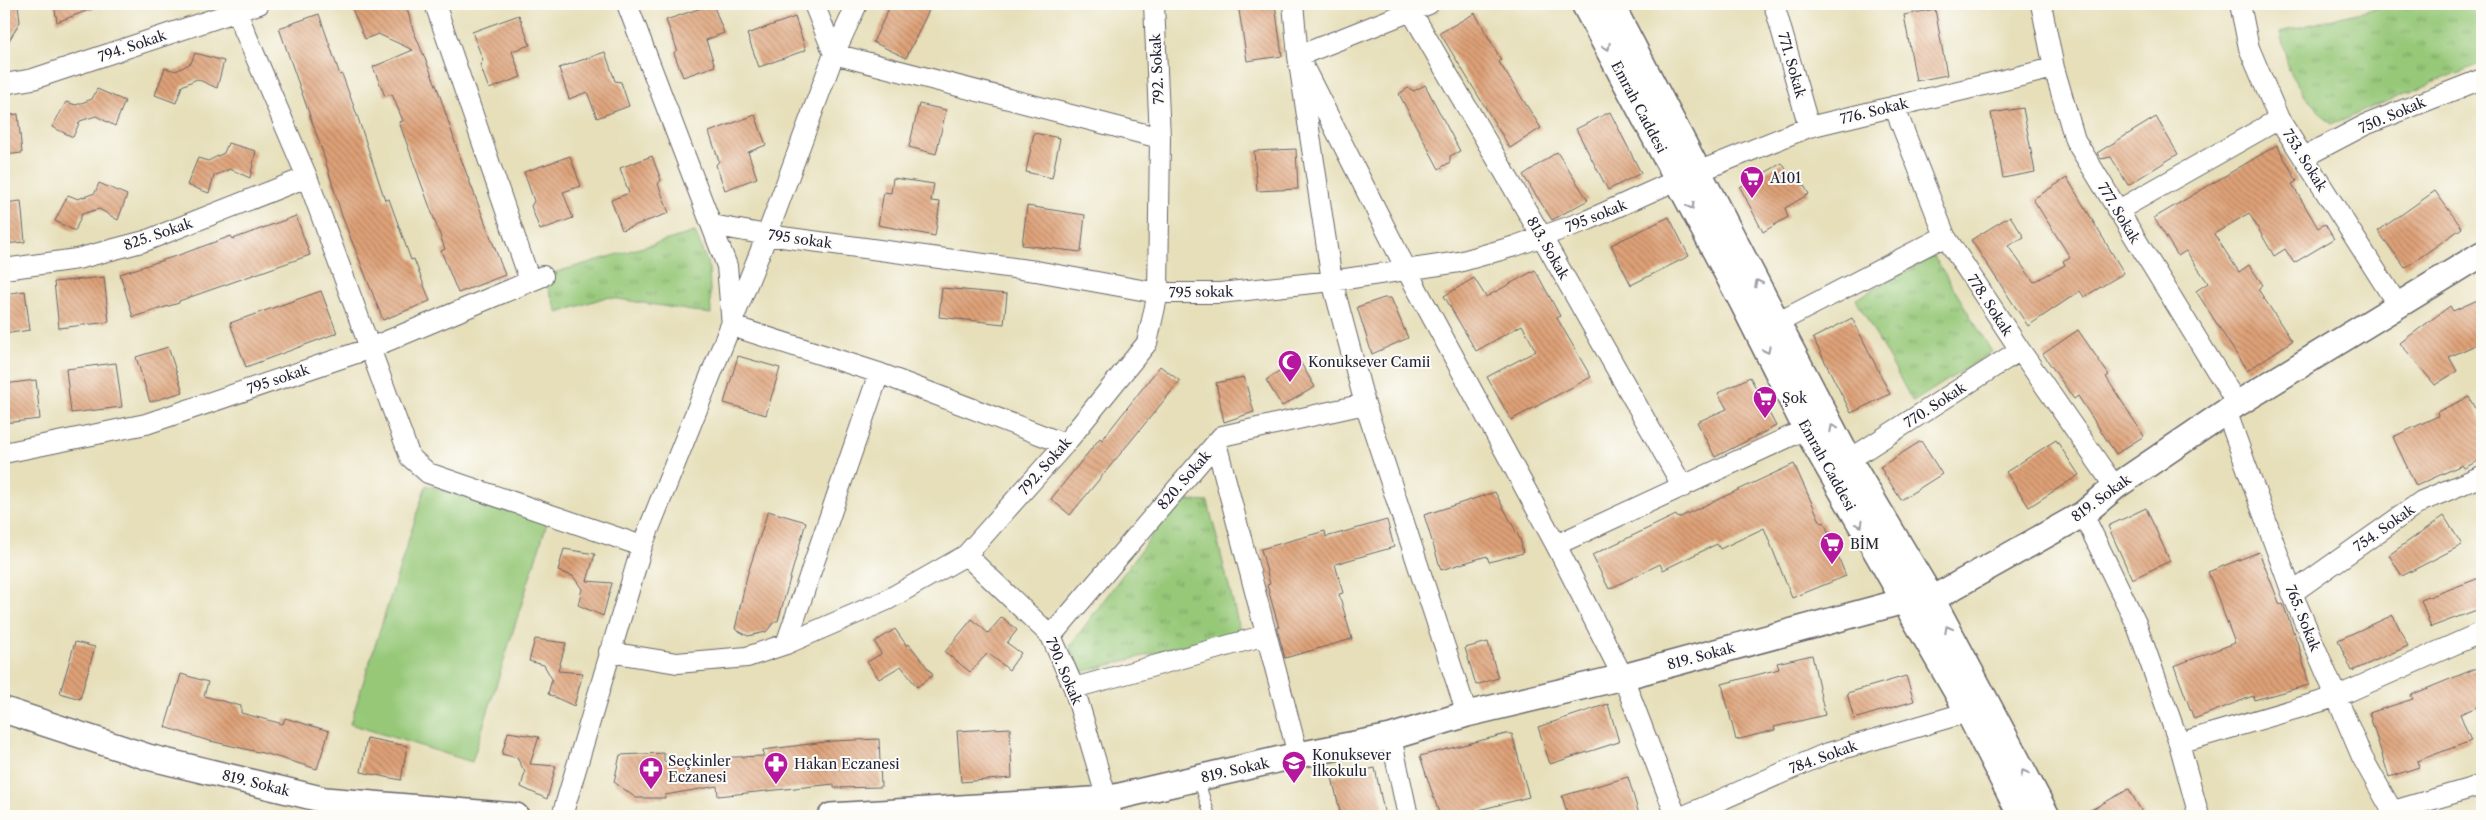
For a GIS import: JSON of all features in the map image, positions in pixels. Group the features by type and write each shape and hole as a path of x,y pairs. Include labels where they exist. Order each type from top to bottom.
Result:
{"street":[{"name":"794. Sokak","path":"4,84 33,80 234,8 259,4"},
{"name":"795 sokak","path":"4,452 146,424 368,349 536,279 435,4"},
{"path":"627,4 727,266 732,326"},
{"path":"814,4 834,54"},
{"path":"562,816 642,546 732,326 834,54 857,4"},
{"name":"792. Sokak","path":"610,652 677,663 747,657 786,644 887,600 966,556 1065,444 1147,343 1158,293 1160,138 1154,4"},
{"path":"1293,4 1298,56 1332,280 1365,404 1467,714"},
{"name":"Emrah Caddesi","path":"1584,4 1742,302 1806,428 1968,712 2021,816"},
{"name":"Emrah Caddesi","path":"1612,4 1849,460 1932,599 2047,816"},
{"name":"771. Sokak","path":"1774,4 1809,127"},
{"name":"777. Sokak","path":"2041,4 2054,68 2075,140 2232,409"},
{"name":"753. Sokak","path":"2240,4 2249,48 2279,119 2397,304"},
{"path":"234,8 307,178 368,349 410,457 428,473 642,546"},
{"path":"1298,56 1420,8"},
{"name":"813. Sokak","path":"1420,8 1542,237 1683,487"},
{"path":"834,54 1160,138"},
{"path":"1298,56 1406,269 1556,545 1623,677 1676,816"},
{"name":"776. Sokak","path":"1700,171 1809,127 2054,68"},
{"name":"750. Sokak","path":"2304,158 2365,125 2482,79"},
{"name":"778. Sokak","path":"1894,106 1945,236 2020,350 2115,487"},
{"path":"2117,211 2279,119"},
{"name":"825. Sokak","path":"4,269 77,259 145,241 307,178"},
{"name":"795 sokak","path":"712,225 767,235 1036,271 1158,293 1220,293 1332,280 1458,262 1542,237 1588,220 1677,180"},
{"path":"1778,322 1945,236"},
{"name":"819. Sokak","path":"831,816 1109,807 1198,778 1298,755 1391,737 1467,714 1623,677 1904,602 1932,599 2083,514 2115,487 2232,409 2397,304 2482,254"},
{"path":"732,326 879,372 1065,444"},
{"name":"770. Sokak","path":"1849,460 2020,350"},
{"path":"786,644 879,372"},
{"name":"820. Sokak","path":"1050,636 1222,436 1365,404"},
{"name":"765. Sokak","path":"2232,409 2292,593 2362,757 2394,814"},
{"path":"1556,545 1806,428"},
{"path":"1216,443 1298,755"},
{"name":"754. Sokak","path":"2292,593 2422,501 2482,476"},
{"path":"2083,514 2136,624 2179,743 2199,816"},
{"name":"790. Sokak","path":"966,556 1050,636 1074,688 1109,807"},
{"path":"2179,743 2336,697 2482,632"},
{"path":"1074,688 1266,635"},
{"name":"819. Sokak","path":"4,710 148,757 323,808 516,816"},
{"name":"784. Sokak","path":"1684,816 1825,754 1968,712"},
{"path":"1391,737 1408,816"},
{"path":"2394,814 2482,785"}],"lane":[{"path":"1198,778 1210,816"}],"green space":[{"path":"2393,4 2480,4 2482,12 2482,63 2331,124 2304,95 2289,70 2280,32"},
{"path":"695,232 709,268 711,314 606,297 558,313 543,276"},
{"path":"1934,256 1992,352 1913,402 1856,299"},
{"path":"426,485 547,523 472,762 350,724"},
{"path":"1178,500 1208,502 1240,631 1078,673 1070,646"}],"building":[{"path":"4,4 18,4 20,22 4,49"},
{"path":"54,4 102,4 102,5 57,22"},
{"path":"350,4 406,4 412,27 438,90 458,151 505,275 458,293 441,251 445,249 399,122 403,121 392,94 385,96 373,67 413,50 378,34 365,39"},
{"path":"713,4 724,33 706,40 715,66 683,77 674,53 677,49 666,20"},
{"path":"891,4 932,4 906,58 873,42"},
{"path":"1238,4 1275,4 1282,56 1247,61"},
{"path":"1935,9 1947,75 1916,81 1904,15"},
{"path":"1475,13 1501,60 1499,62 1541,128 1510,148 1440,33"},
{"path":"319,14 340,75 342,74 358,118 385,200 389,199 411,260 414,259 430,301 383,320 342,216 322,150 279,28"},
{"path":"519,15 530,45 512,51 521,77 489,89 480,65 483,60 472,32"},
{"path":"795,17 806,50 759,67 747,34"},
{"path":"605,52 615,81 621,82 629,106 597,118 587,92 569,99 559,68"},
{"path":"195,53 224,61 217,88 197,79 182,86 176,103 155,95 165,68 176,71 191,63"},
{"path":"1425,85 1460,151 1450,156 1450,162 1439,169 1399,94 1408,88 1414,91"},
{"path":"97,89 125,101 115,126 96,116 80,121 73,137 52,127 66,102 76,105 92,99"},
{"path":"919,104 946,110 936,154 909,147"},
{"path":"2023,108 2035,172 2003,178 1991,113"},
{"path":"1610,112 1641,173 1608,190 1576,129"},
{"path":"18,114 22,153 4,155 4,116"},
{"path":"755,115 766,145 748,152 757,178 725,190 716,165 719,161 709,132"},
{"path":"2156,117 2178,154 2128,185 2111,157 2101,159 2097,153"},
{"path":"1034,133 1060,138 1052,178 1026,172"},
{"path":"228,143 256,151 250,178 230,169 214,176 209,193 187,185 198,158 208,161 224,153"},
{"path":"2277,145 2297,181 2292,184 2318,228 2325,224 2334,239 2294,263 2285,249 2274,256 2249,213 2214,234 2239,272 2249,265 2263,285 2258,289 2292,341 2247,371 2196,291 2208,283 2186,251 2178,256 2154,218"},
{"path":"1296,149 1298,189 1257,191 1254,151"},
{"path":"1557,152 1588,200 1552,220 1523,175"},
{"path":"570,156 581,186 563,192 573,218 540,230 531,206 534,201 524,172"},
{"path":"652,156 661,180 658,184 669,213 622,230 611,200 629,193 620,168"},
{"path":"1782,163 1791,177 1797,174 1809,194 1785,208 1788,217 1763,232 1740,187"},
{"path":"893,178 934,184 931,201 940,202 935,236 878,225 884,192 891,193"},
{"path":"2067,178 2124,273 2084,297 2080,291 2028,326 1971,240 2010,216 2024,237 2008,246 2034,282 2065,265 2063,261 2070,257 2033,199"},
{"path":"99,183 127,195 118,220 99,209 82,214 75,231 55,221 68,195 78,199 95,193"},
{"path":"2435,191 2462,228 2405,268 2378,231"},
{"path":"21,201 25,242 4,244 4,203"},
{"path":"1027,206 1085,215 1081,252 1022,245"},
{"path":"296,216 310,255 179,301 179,303 133,317 120,274 231,236 233,239"},
{"path":"1669,217 1689,256 1631,285 1611,245"},
{"path":"1535,270 1560,316 1557,318 1591,377 1511,420 1487,377 1536,351 1522,325 1476,351 1444,296 1474,278 1486,297"},
{"path":"104,277 109,322 59,328 54,282"},
{"path":"942,288 1007,294 1004,324 939,317"},
{"path":"25,291 30,330 4,334 4,294"},
{"path":"321,291 337,333 246,367 230,323"},
{"path":"1384,298 1391,298 1408,338 1372,354 1357,307"},
{"path":"2482,298 2482,342 2449,357 2457,371 2435,385 2400,343 2450,306 2453,311"},
{"path":"1852,318 1890,394 1851,413 1813,338"},
{"path":"2078,330 2109,375 2106,377 2144,436 2116,454 2078,396 2074,399 2043,354"},
{"path":"168,347 183,392 150,402 136,357"},
{"path":"738,356 780,368 766,415 724,403"},
{"name":"Konuksever Camii","path":"1299,360 1315,387 1282,406 1266,380"},
{"path":"116,363 122,407 71,413 66,369"},
{"path":"1160,366 1180,381 1070,515 1051,499 1100,438 1102,440"},
{"path":"1244,377 1254,412 1224,422 1216,383"},
{"path":"1750,377 1776,426 1715,457 1697,422 1727,409 1718,393"},
{"path":"36,380 40,419 4,423 4,384"},
{"path":"2469,397 2482,423 2482,459 2464,468 2462,465 2416,486 2393,437 2438,416 2437,412"},
{"path":"2056,440 2079,475 2029,507 2006,472"},
{"path":"1921,441 1942,474 1901,500 1880,467"},
{"path":"1794,464 1821,523 1824,522 1846,576 1792,598 1764,528 1720,549 1717,544 1663,570 1660,564 1609,589 1592,555 1676,515 1678,518"},
{"path":"1495,492 1520,539 1523,553 1489,562 1487,556 1441,570 1424,515"},
{"path":"2146,508 2170,561 2132,579 2108,526"},
{"path":"768,511 806,522 778,621 775,621 766,632 748,636 735,629 747,576"},
{"path":"2444,516 2462,545 2402,576 2389,555"},
{"path":"1387,520 1394,547 1335,564 1343,593 1339,594 1352,639 1285,658 1267,585 1270,584 1261,549 1325,531 1326,537"},
{"path":"564,549 595,554 587,581 612,583 603,616 578,605 582,589 573,576 558,571"},
{"path":"2259,552 2280,605 2283,604 2300,650 2309,685 2254,700 2253,696 2194,719 2174,666 2235,643 2208,572"},
{"path":"2482,577 2482,608 2431,627 2421,600"},
{"path":"2393,615 2408,646 2352,671 2338,640"},
{"path":"1002,617 1017,630 1007,643 1021,653 1009,670 988,653 970,672 945,652 972,619 988,633"},
{"path":"895,629 907,646 909,644 933,675 917,687 901,666 879,679 867,662 881,654 875,642"},
{"path":"535,639 566,643 558,671 583,673 574,706 548,694 552,679 544,665 529,661"},
{"path":"75,642 95,647 80,699 60,693"},
{"path":"1488,642 1498,678 1476,685 1465,648"},
{"path":"1812,655 1825,715 1774,727 1775,730 1736,740 1722,684 1779,669 1777,663"},
{"path":"2482,666 2482,705 2460,714 2471,741 2417,761 2419,767 2389,777 2369,713 2413,699 2411,695"},
{"path":"181,674 208,682 204,696 241,706 241,713 283,724 285,718 329,731 317,769 267,754 206,740 165,727"},
{"path":"1906,676 1914,701 1854,719 1847,693"},
{"path":"1608,704 1619,742 1550,764 1538,727"},
{"path":"1010,728 1012,778 961,782 957,731"},
{"path":"508,732 539,737 530,764 556,766 547,799 521,787 525,772 517,758 502,754"},
{"path":"1512,734 1529,797 1479,810 1481,816 1440,816 1420,756"},
{"path":"367,738 407,746 401,780 361,772"},
{"path":"879,739 881,787 834,788 834,784 718,796 717,786 665,795 665,798 636,798 614,782 620,755 664,753 664,762 764,756 763,750 833,741"},
{"path":"1375,768 1385,816 1341,816 1332,777"},
{"path":"1628,777 1638,811 1621,816 1568,816 1562,796"},
{"path":"2129,789 2144,816 2080,816"}],"place":[{"name":"A101","path":"1752,199"},
{"name":"Konuksever Camii","path":"1290,383"},
{"name":"Şok","path":"1765,419"},
{"name":"BİM","path":"1832,565"},
{"name":"Konuksever İlkokulu","path":"1294,784"},
{"name":"Hakan Eczanesi","path":"776,785"},
{"name":"Seçkinler Eczanesi","path":"651,790"}]}
